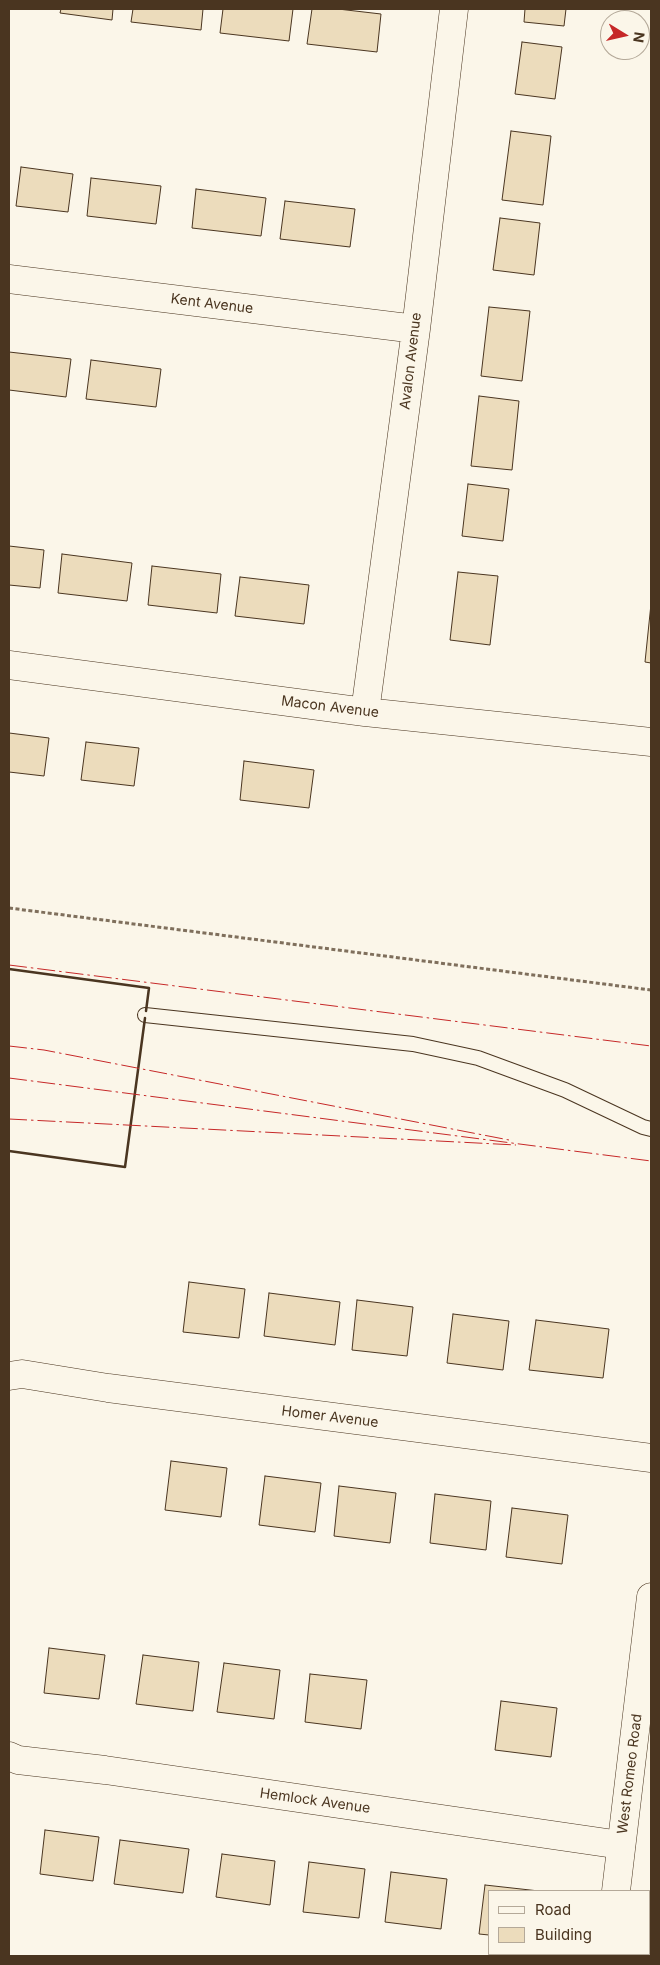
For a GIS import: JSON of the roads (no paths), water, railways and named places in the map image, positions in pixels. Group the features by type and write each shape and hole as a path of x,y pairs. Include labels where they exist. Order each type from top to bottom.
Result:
{"street":[{"name":"Avalon Avenue","path":"364,712 416,329 454,9"},
{"name":"Kent Avenue","path":"9,279 416,329"},
{"name":"Macon Avenue","path":"9,665 364,712 651,742"},
{"name":"Homer Avenue","path":"9,1376 22,1374 128,1391 651,1458"},
{"name":"West Romeo Road","path":"616,1890 651,1596"},
{"name":"Hemlock Avenue","path":"9,1756 18,1760 105,1770 622,1845"}],"lane":[{"path":"145,1015 413,1044 469,1056 565,1090 651,1129"}]}
